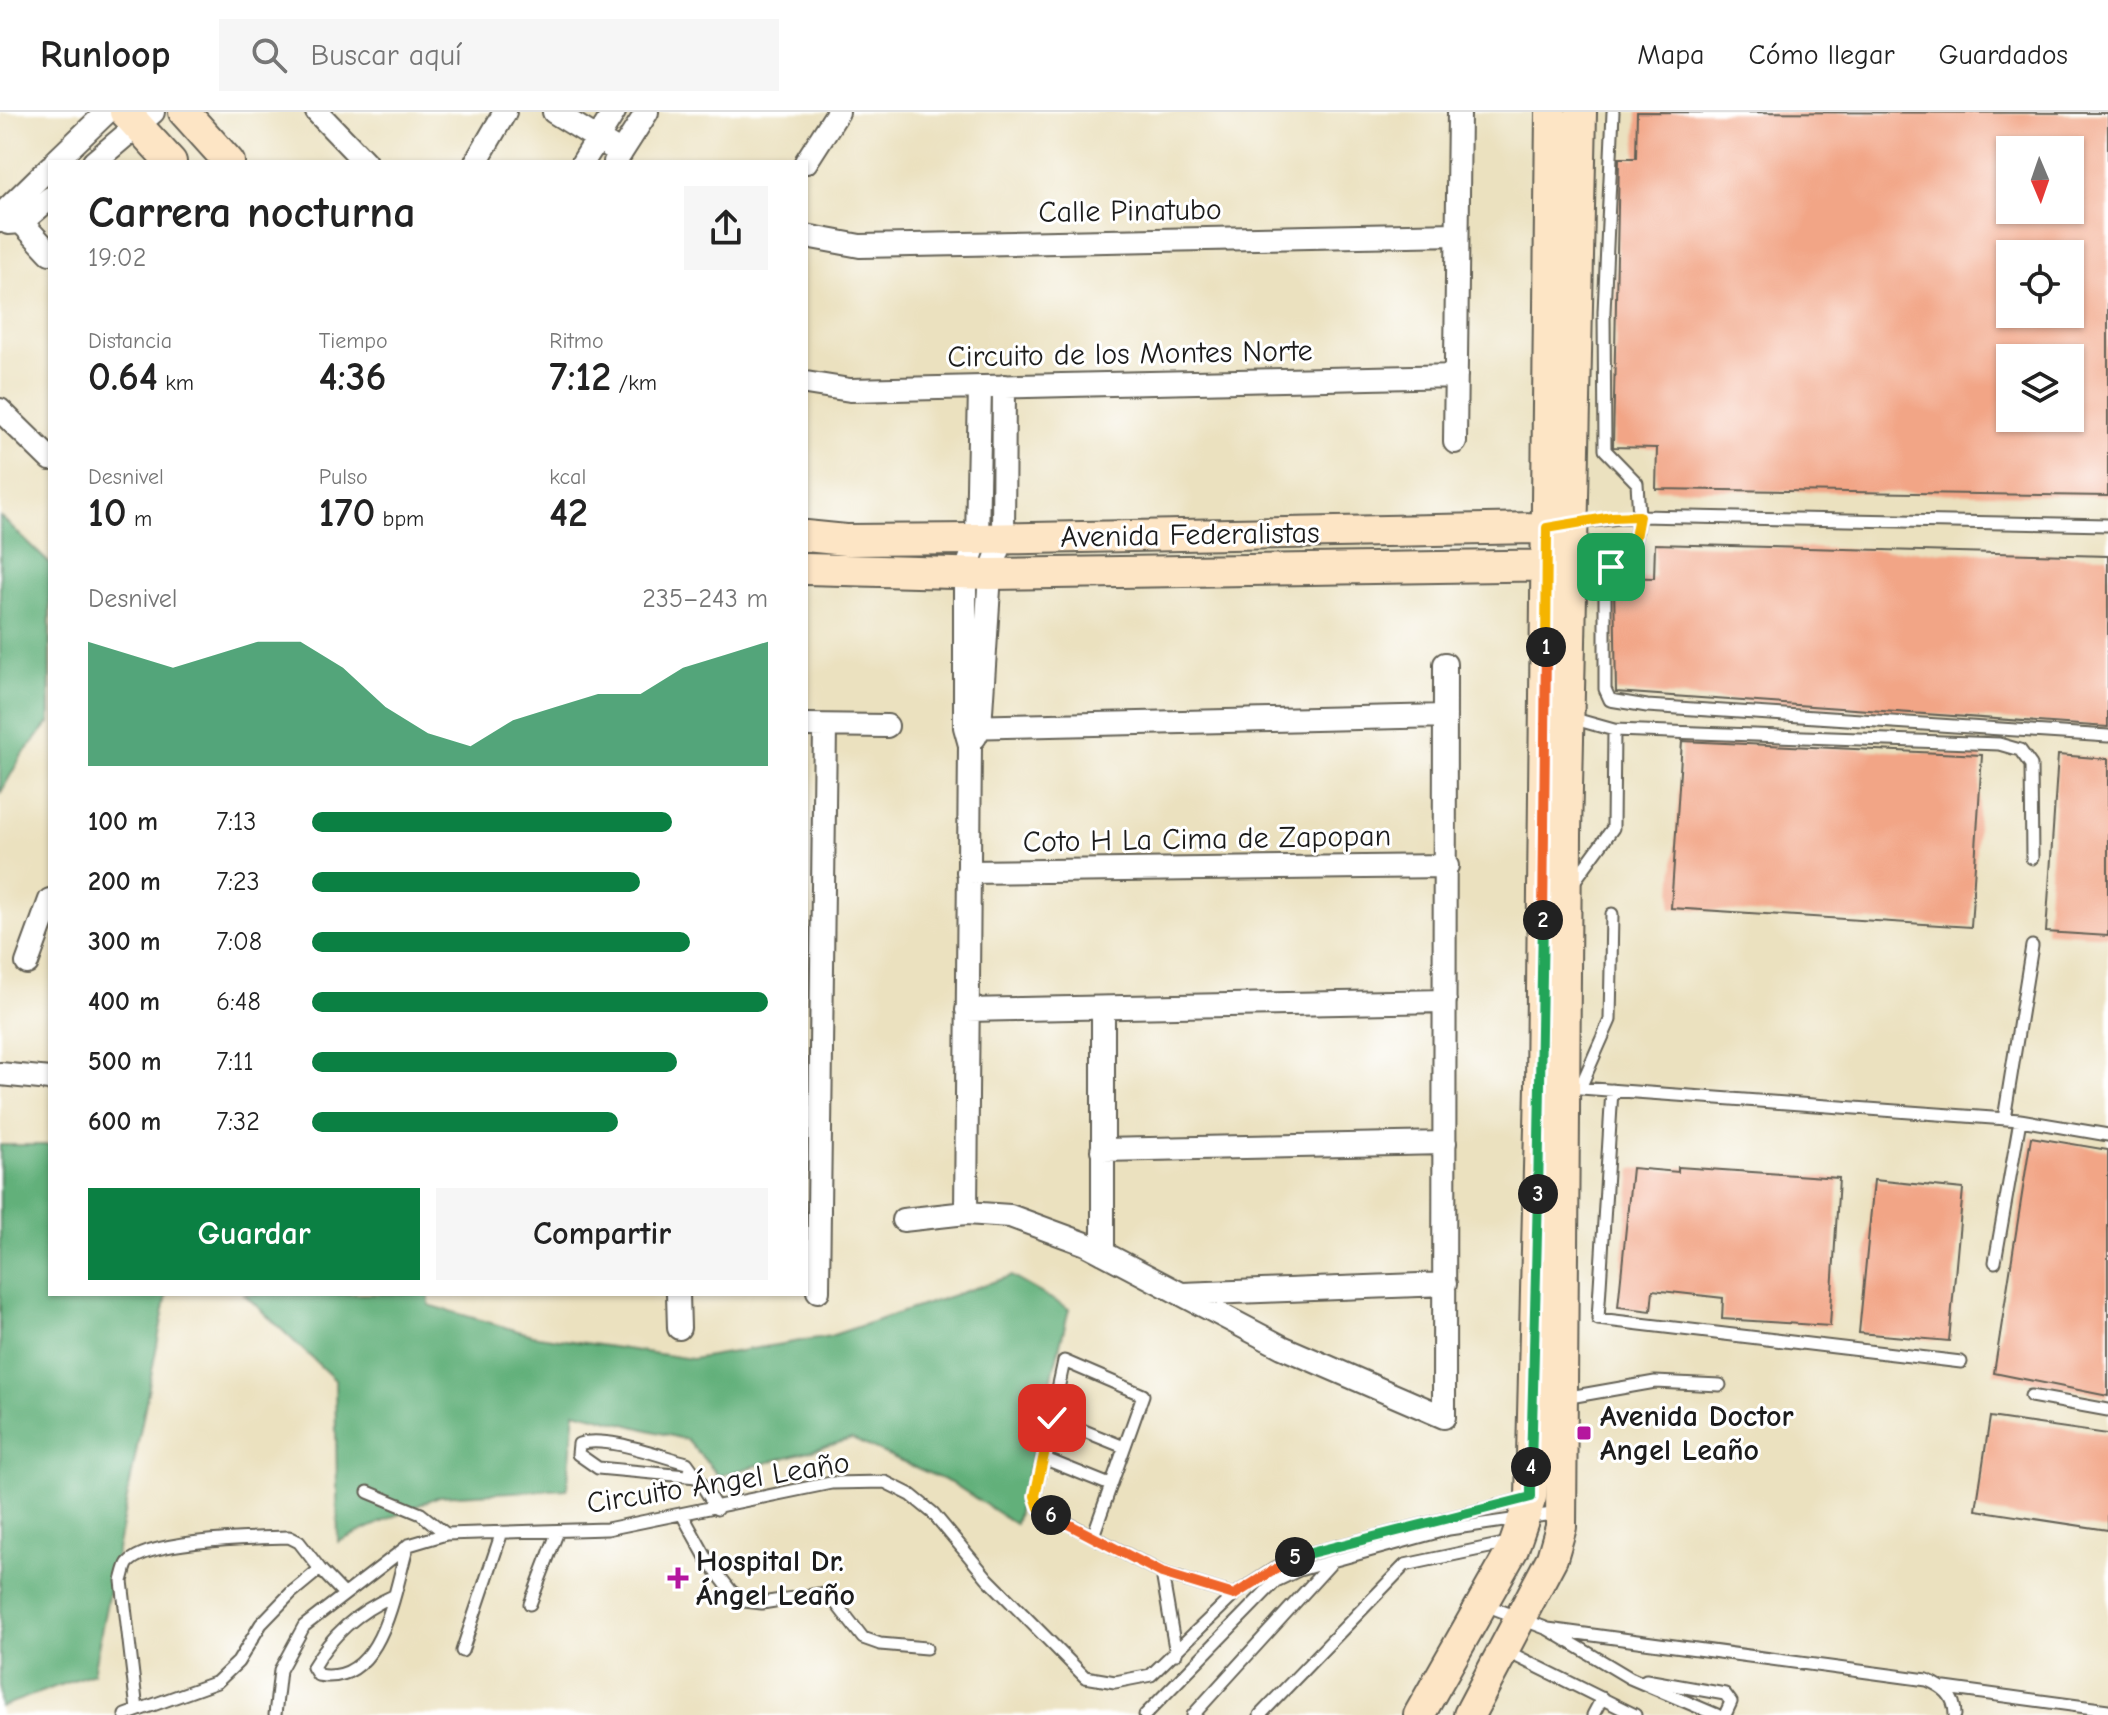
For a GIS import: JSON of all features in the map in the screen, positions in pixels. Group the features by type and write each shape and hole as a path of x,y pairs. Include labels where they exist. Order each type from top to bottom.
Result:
{"street":[{"path":"57,160 107,112"},
{"path":"184,112 227,160"},
{"path":"317,112 363,160"},
{"path":"477,160 505,112"},
{"path":"569,116 603,121 623,150 647,112"},
{"path":"807,160 838,112"},
{"path":"1455,442 1459,112"},
{"path":"1419,1715 1541,1506 1563,1399 1560,525 1563,298 1551,112"},
{"path":"1563,298 1581,112"},
{"path":"88,130 100,157 139,116 170,160"},
{"path":"584,160 603,121"},
{"path":"7,219 48,169"},
{"path":"7,219 48,199"},
{"path":"7,219 48,251"},
{"name":"Calle Pinatubo","path":"808,236 860,246 1457,234"},
{"name":"Circuito de los Montes Norte","path":"808,383 850,390 1456,376"},
{"path":"966,1213 968,872 977,574 990,539 1005,476 1004,386"},
{"path":"980,387 980,477 990,539"},
{"path":"0,410 48,457"},
{"path":"980,477 1005,476"},
{"name":"Avenida Federalistas","path":"808,536 846,540 990,539 1560,525"},
{"path":"1469,1715 1552,1558 1541,1506 1562,1087 1569,717 1560,566"},
{"name":"Avenida Federalistas","path":"808,569 977,574 1560,566"},
{"path":"903,1220 966,1213 1010,1216 1103,1253 1282,1347 1444,1417 1445,664"},
{"path":"972,733 1445,716"},
{"path":"818,1291 813,1168 815,726 887,726"},
{"name":"Coto H La Cima de Zapopan","path":"968,872 1447,866"},
{"path":"27,963 48,905"},
{"path":"967,1010 1445,1001"},
{"path":"1103,1009 1103,1253"},
{"path":"0,1074 48,1079"},
{"path":"1102,1150 1445,1143"},
{"path":"1181,1294 1445,1284"},
{"path":"678,1296 679,1328"}],"lane":[{"path":"1613,112 1604,312 1605,450 1637,483 1639,516 1634,543 1611,567 1605,580 1605,689 1610,700 1647,706 2108,736"},
{"path":"1560,525 1639,516 2108,525"},
{"path":"1569,717 1614,730 1999,744 2020,750 2031,765 2032,858"},
{"path":"1565,893 1613,828 1614,730"},
{"path":"1562,1087 1610,1020 1612,914"},
{"path":"2004,1119 2032,946"},
{"path":"1562,1087 2020,1120 2108,1135"},
{"path":"1612,1090 1598,1319 1961,1362"},
{"path":"1995,1262 2020,1120"},
{"path":"1093,1536 1143,1395 1064,1361 1035,1496 1039,1508 1162,1573 1234,1595"},
{"path":"1563,1399 1655,1382 1720,1385"},
{"path":"2031,1396 2108,1410"},
{"path":"1052,1418 1124,1447"},
{"path":"697,1477 598,1468 578,1454 579,1444 589,1441 613,1444 687,1463 697,1477 717,1509"},
{"path":"1043,1458 1110,1485"},
{"name":"Circuito Ángel Leaño","path":"275,1715 280,1670 304,1626 409,1545 446,1534 607,1529 683,1516 831,1483 885,1482 911,1495 933,1513 988,1579 1085,1677 1115,1682 1151,1675 1234,1595 1291,1558 1541,1506"},
{"path":"368,1492 421,1514 446,1534"},
{"path":"1145,1715 1276,1581 1333,1561 1541,1506"},
{"path":"1260,1715 1405,1565 1541,1506"},
{"path":"683,1516 708,1561 731,1591 744,1601 762,1603 819,1594 835,1602 863,1638 880,1644 926,1648"},
{"path":"530,1604 558,1531"},
{"path":"462,1651 502,1532"},
{"path":"320,1569 261,1624 238,1662 217,1682 131,1712 122,1581 127,1564 139,1555 215,1539 289,1537 299,1542 343,1593"},
{"path":"1394,1544 1405,1565"},
{"path":"393,1596 365,1608 325,1647 313,1667 318,1675 332,1678 360,1667 373,1652 393,1596 409,1545"},
{"path":"1193,1715 1333,1561"},
{"path":"1162,1573 1176,1654"},
{"path":"1482,1603 1548,1629 1630,1678 1717,1715"},
{"path":"1548,1629 1927,1680 1945,1688 2108,1710"},
{"path":"1588,1651 1592,1635"},
{"path":"1504,1650 1635,1715"},
{"path":"1630,1678 1725,1694 1731,1702 1725,1715"},
{"path":"1945,1688 1955,1707 1955,1715"},
{"path":"1593,1715 1602,1698"}],"green space":[{"path":"0,516 48,562 48,724 22,755 0,794"},
{"path":"0,1145 48,1145 48,1296 167,1296 93,1673 0,1707"},
{"path":"1011,1276 1069,1309 1015,1524 955,1485 852,1439 719,1476 687,1440 575,1411 567,1489 439,1496 338,1542 335,1380 246,1296 429,1296 429,1305 532,1335 692,1359 830,1336"}],"building":[{"path":"1637,112 2108,113 2108,496 1656,489 1657,448 1613,447 1619,158 1636,158"},
{"path":"1655,544 2108,556 2108,727 1616,692 1614,582 1616,577 1654,578"},
{"path":"1682,741 1982,755 1971,927 1671,908"},
{"path":"2058,755 2108,759 2108,936 2046,932"},
{"path":"2031,1137 2108,1150 2108,1396 1994,1373"},
{"path":"1678,1167 1839,1178 1830,1326 1722,1319 1723,1298 1653,1290 1651,1311 1618,1307 1632,1168 1678,1172"},
{"path":"1874,1180 1963,1189 1949,1341 1859,1333"},
{"path":"1990,1417 2108,1434 2108,1530 1976,1510"}],"place":[{"name":"Avenida Doctor Angel Leaño","path":"1584,1433"},
{"name":"Hospital Dr. Ángel Leaño","path":"678,1578"}],"route":[{"path":"1052,1418 1035,1496 1039,1508 1162,1573 1234,1595 1291,1558 1531,1497 1541,1086 1547,528 1612,517 1639,516 1634,543 1628,553 1611,567"}]}
